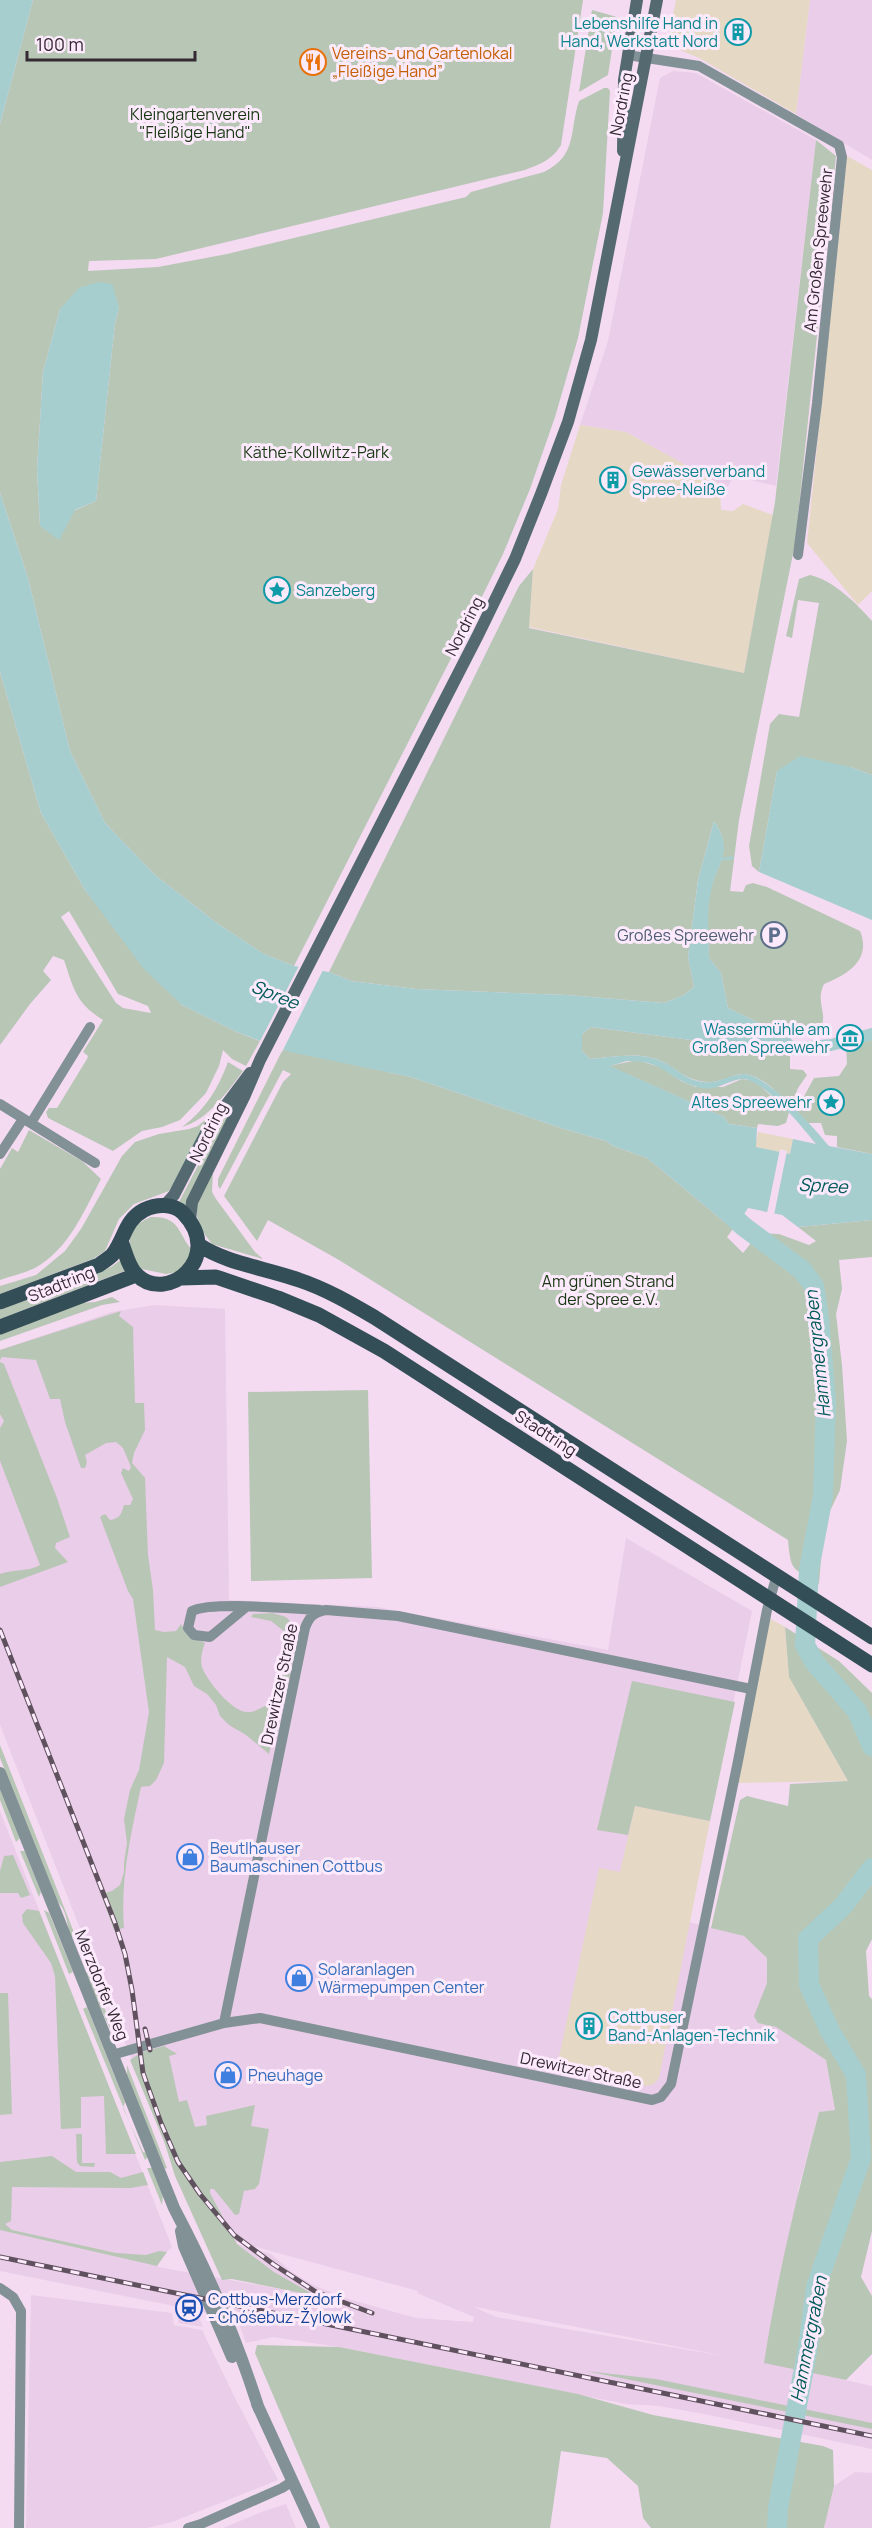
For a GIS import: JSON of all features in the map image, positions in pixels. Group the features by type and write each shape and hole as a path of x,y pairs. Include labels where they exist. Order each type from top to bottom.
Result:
{"main road":[{"name":"Nordring","path":"623,179 624,80 637,0"},
{"name":"Nordring","path":"190,1220 192,1202 260,1060 478,635 515,559 541,494 568,422 591,340 657,0"},
{"name":"Nordring","path":"164,1206 174,1195 208,1129 260,1060"},
{"path":"164,1206 179,1210 190,1220 197,1233 199,1245 195,1262 181,1278"},
{"name":"Stadtring","path":"0,1302 99,1265 112,1255 132,1219 143,1211 164,1206"},
{"path":"121,1241 136,1275"},
{"name":"Stadtring","path":"199,1245 215,1256 318,1287 374,1317 872,1636"},
{"name":"Stadtring","path":"0,1327 136,1275 157,1284 181,1278 216,1277 319,1315 384,1351 443,1388 872,1665"}],"street":[{"name":"Am Großen Spreewehr","path":"627,55 699,66 838,145 842,157 822,358 798,555"},
{"path":"0,1154 27,1121 90,1027"},
{"path":"0,1104 95,1163"},
{"name":"Drewitzer Straße","path":"112,2055 224,2024 260,2018 648,2099 661,2097 672,2084 770,1599 783,1579"},
{"path":"245,1608 210,1636 194,1635 188,1628 192,1611 202,1607 245,1608 326,1610 398,1616 752,1689"},
{"name":"Drewitzer Straße","path":"224,2024 305,1628 311,1616 326,1610"},
{"name":"Merzdorfer Weg","path":"0,1773 174,2208 184,2246 233,2358 260,2409 315,2528"},
{"path":"0,2288 13,2297 21,2311 19,2528"},
{"path":"188,2528 282,2488 293,2481"}],"shaded area":[{"path":"676,0 810,0 796,114 699,58 671,46 669,35"},
{"path":"810,0 872,0 872,160 796,114"},
{"path":"673,71 696,73 816,140 776,486 734,476 727,488 626,432 580,425 608,341 660,78"},
{"path":"847,156 872,170 872,591 858,605 807,543"},
{"path":"580,425 626,432 720,484 721,510 733,511 743,504 773,515 744,673 529,627 533,569 558,509 561,485"},
{"path":"758,1132 793,1139 790,1154 755,1147"},
{"path":"155,1305 225,1309 229,1600 377,1607 608,1650 626,1538 752,1611 689,1922 744,1936 767,1958 767,1983 760,2002 759,2023 776,2027 826,2060 835,2110 819,2112 798,2190 792,2368 872,2386 872,2449 704,2414 659,2406 626,2404 339,2347 273,2337 246,2343 237,2318 196,2311 203,2327 178,2323 179,2307 0,2271 0,1811 172,2247 159,2260 158,2267 313,2295 274,2272 237,2244 271,2254 292,2272 313,2285 348,2299 416,2318 473,2322 474,2317 417,2293 418,2291 204,2233 174,2167 0,1725 0,1350 112,1312","holes":["474,2307 730,2357 496,2317"]},
{"path":"769,1618 785,1627 789,1677 848,1781 737,1783"},
{"path":"635,1806 710,1821 659,2078 654,2084 647,2086 557,2067 599,1868 620,1872"},
{"path":"31,2295 172,2313 174,2325 202,2330 278,2480 172,2522 147,2528 26,2528"},
{"path":"855,2472 872,2473 872,2528 824,2528 834,2486"},
{"path":"286,2504 296,2528 223,2528 264,2511"}],"green space":[{"name":"Käthe-Kollwitz-Park","path":"33,0 583,0 561,145 550,158 541,163 525,170 156,259 89,261 88,271 158,267 227,254 466,197 471,192 544,172 555,165 567,150 579,101 604,88 610,91 603,213 578,338 555,417 530,489 503,554 467,627 294,966 264,954 218,924 155,875 105,823 70,751 28,578 0,493 0,124","holes":["119,307 115,323 96,501 40,526 37,470 43,372 60,309"]},
{"path":"592,10 617,17 608,75 579,92"},
{"path":"816,140 836,156 795,544 739,820 730,891 743,892 746,885 753,883 767,887 860,931 863,950 860,958 849,971 824,984 821,997 823,1022 821,1027 806,1028 797,1023 790,1038 728,1008 721,973 709,958 710,892 723,849 720,831 714,821 698,880 688,957 694,987 684,995 664,1003 567,995 416,989 351,981 329,972 519,586 533,569 529,628 744,673 775,502"},
{"path":"810,575 836,587 872,621 872,775 850,767 777,771 759,872 752,866 749,846 770,724 779,714 799,717 819,603 798,600 792,638 786,636 799,579"},
{"path":"0,672 41,813 85,890 182,1005 260,1041 246,1066 232,1059 223,1050 219,1066 206,1093 180,1120 142,1131 113,1151 48,1118 46,1112 49,1108 57,1108 87,1059 88,1056 83,1052 103,1020 87,1008 77,995 64,960 53,956 43,971 51,980 0,1045","holes":["69,911 118,994 148,1006 151,1013 123,1008 116,1003 61,917"]},
{"path":"591,1027 790,1053 790,1069 803,1070 807,1075 798,1088 791,1106 766,1083 751,1075 736,1075 707,1082 691,1079 663,1062 646,1057 590,1059 582,1051 582,1034"},
{"path":"872,1036 872,1154 837,1147 837,1136 825,1135 821,1123 808,1123 796,1111 814,1078 839,1076 847,1064 846,1045"},
{"name":"Am grünen Strand der Spree e.V.","path":"283,1049 411,1077 606,1141 613,1146 647,1158 733,1229 727,1237 743,1253 759,1233 779,1234 809,1245 816,1241 798,1227 872,1220 872,1257 839,1260 842,1289 836,1314 847,1441 840,1490 829,1513 822,1547 819,1584 794,1568 790,1558 788,1540 339,1260 268,1220 257,1241 224,1196 283,1082 291,1074 283,1070 220,1189 218,1179"},
{"path":"637,1060 663,1068 681,1081 696,1087 723,1087 742,1079 755,1081 789,1112 786,1123 778,1126 758,1124 757,1128 729,1124 724,1117 609,1066"},
{"path":"228,1062 243,1071 209,1112 182,1127 210,1098"},
{"path":"232,1106 236,1108 185,1206 179,1202 216,1131"},
{"path":"215,1111 169,1191 134,1204 119,1219 105,1251 93,1259 0,1294 0,1286 36,1275 65,1251 81,1229 122,1156 135,1142 159,1134 198,1126"},
{"path":"29,1130 82,1161 101,1179 82,1216 57,1251 35,1268 0,1280 0,1169 12,1148 18,1152"},
{"path":"213,1171 212,1192 255,1252 263,1259 212,1244 203,1232 197,1217 197,1204"},
{"path":"151,1217 174,1223 194,1252 178,1272 166,1274 137,1268 131,1252 130,1238 136,1226"},
{"path":"122,1259 127,1270 0,1319 0,1310 111,1267"},
{"path":"112,1297 120,1302 102,1305 0,1341 0,1333 81,1303"},
{"path":"121,1311 119,1316 133,1327 135,1403 144,1403 145,1430 134,1453 132,1463 145,1478 148,1555 155,1630 176,1631 181,1624 186,1633 205,1643 202,1652 202,1667 215,1688 235,1707 248,1712 271,1703 280,1706 269,1754 246,1735 229,1725 220,1716 216,1705 207,1694 194,1686 185,1667 167,1657 164,1763 156,1780 150,1786 141,1787 125,1875 124,1928 114,1930 101,1894 112,1891 120,1885 124,1872 127,1843 124,1819 130,1790 139,1770 149,1712 133,1599 100,1517 105,1514 110,1520 116,1518 124,1505 130,1505 133,1499 121,1473 123,1468 129,1471 131,1467 123,1448 116,1442 106,1443 85,1455 87,1462 85,1468 81,1468 65,1422 60,1399 50,1399 36,1360 2,1357 0,1360 0,1350"},
{"path":"0,1362 4,1364 70,1537 56,1543 55,1548 68,1562 0,1587 0,1574 31,1569 40,1565 0,1461 0,1428 4,1421 0,1414"},
{"path":"368,1390 372,1578 251,1581 248,1392"},
{"path":"273,1613 287,1618 294,1632 292,1662 287,1689 283,1692 283,1674 290,1656 285,1632 271,1621 251,1617 253,1614"},
{"path":"785,1627 839,1661 872,1693 872,1939 866,1951 869,1996 872,1999 872,2231 861,2277 872,2296 872,2354 846,2380 764,2363 788,2237 819,2112 835,2110 826,2060 776,2027 758,2023 754,2016 767,1983 767,1958 744,1936 711,1928 740,1800 747,1796 788,1806 790,1784 848,1781 789,1677"},
{"path":"632,1681 735,1702 710,1821 635,1806 628,1835 597,1830"},
{"path":"0,1745 75,1935 71,1937 65,1913 56,1900 0,1758"},
{"path":"0,1787 20,1838 16,1842 0,1800"},
{"path":"20,1851 25,1851 41,1892 39,1897"},
{"path":"13,1855 30,1895 21,1898 18,1893 0,1893 0,1871 4,1856"},
{"path":"27,1909 39,1911 136,2154 106,2154 104,2096 81,2097 81,2128 61,2129 55,1976 51,1963 23,1923 22,1915"},
{"path":"44,1910 49,1913 73,1972 69,1974"},
{"path":"90,1971 115,2035 114,2038 85,1973"},
{"path":"0,1993 8,1993 12,2114 0,2115"},
{"path":"87,2007 125,2102 123,2107 83,2009"},
{"path":"164,2046 177,2054 169,2056 179,2102 187,2100 195,2127 207,2125 206,2116 255,2105 251,2126 269,2129 259,2184 255,2189 244,2191 239,2214 235,2215 214,2189 210,2189 210,2193 237,2244 274,2272 316,2296 232,2279 222,2280 175,2176 164,2141 130,2060 142,2052"},
{"path":"127,2065 167,2168 165,2169 127,2077"},
{"path":"130,2123 143,2152 147,2153 148,2157 145,2160"},
{"path":"76,2134 82,2134 82,2163 95,2163 94,2167 80,2166 77,2162"},
{"path":"52,2156 76,2172 110,2172 121,2178 143,2172 148,2185 131,2188 12,2187 11,2221 5,2224 12,2230 116,2253 146,2255 159,2251 167,2252 157,2266 0,2230 0,2162"},
{"path":"147,2168 152,2168 163,2195 162,2205"},
{"path":"257,2345 339,2347 578,2394 653,2415 823,2446 833,2450 834,2486 824,2528 651,2528 643,2518 638,2486 607,2458 561,2451 550,2528 330,2528 255,2353"},
{"path":"586,2371 656,2379 872,2423 872,2429"}],"water":[{"path":"0,0 33,0 0,124"},
{"path":"98,282 112,284 119,307 115,323 96,501 75,510 59,540 40,526 37,470 43,372 60,309 79,288"},
{"name":"Spree","path":"0,493 28,578 70,751 105,823 155,875 218,924 264,954 294,966 329,972 351,981 416,989 567,995 664,1003 684,995 694,987 688,957 698,880 714,821 720,832 724,849 709,899 709,958 721,973 728,1008 790,1038 799,1046 813,1045 813,1049 798,1054 591,1027 582,1034 582,1051 590,1059 627,1056 654,1059 702,1082 715,1082 743,1074 764,1082 789,1103 829,1146 872,1154 872,1220 798,1227 782,1215 748,1208 741,1219 746,1223 741,1230 735,1226 733,1229 647,1158 613,1146 606,1141 411,1077 290,1052 237,1032 182,1005 144,969 85,890 41,813 0,672","holes":["627,1061 639,1061 657,1066 685,1082 702,1088 714,1088 742,1079 750,1081 760,1086 782,1105 816,1144 793,1139 790,1154 756,1147 757,1128 729,1124 724,1117 610,1066"]},
{"path":"800,756 850,767 872,775 872,920 759,872 777,771"}],"pier":[{"path":"300,964 324,968 282,1052 259,1043"},
{"path":"780,1149 787,1151 774,1215 767,1213"}],"waterway":[{"path":"723,859 732,858"},
{"path":"798,1048 831,1045 872,1034"},
{"name":"Hammergraben","path":"724,1208 743,1226 802,1270 814,1286 826,1401 823,1496 809,1570 805,1645 815,1663 857,1711 872,1746"},
{"name":"Hammergraben","path":"777,2528 778,2508 808,2347 816,2287 861,2158 856,2075 830,2031 809,1985 808,1939 843,1906 872,1868"}],"railway":[{"path":"0,1630 115,1923 125,1954 132,1990 143,2073 178,2162 200,2194 234,2235 316,2292 372,2313"},
{"path":"145,2029 150,2050"},
{"path":"0,2257 872,2436"}],"place":[{"name":"Lebenshilfe Hand in Hand, Werkstatt Nord","path":"738,32"},
{"name":"Vereins- und Gartenlokal „Fleißige Hand”","path":"313,62"},
{"name":"Gewässerverband Spree-Neiße","path":"613,480"},
{"name":"Sanzeberg","path":"277,590"},
{"name":"Großes Spreewehr","path":"774,935"},
{"name":"Wassermühle am Großen Spreewehr","path":"850,1038"},
{"name":"Altes Spreewehr","path":"831,1102"},
{"name":"Beutlhauser Baumaschinen Cottbus","path":"190,1857"},
{"name":"Solaranlagen Wärmepumpen Center","path":"299,1978"},
{"name":"Cottbuser Band-Anlagen-Technik","path":"589,2026"},
{"name":"Pneuhage","path":"228,2075"},
{"name":"Cottbus-Merzdorf - Chóśebuz-Žylowk","path":"189,2308"}],"park label":[{"name":"Kleingartenverein \"Fleißige Hand\"","path":"195,123"}]}
